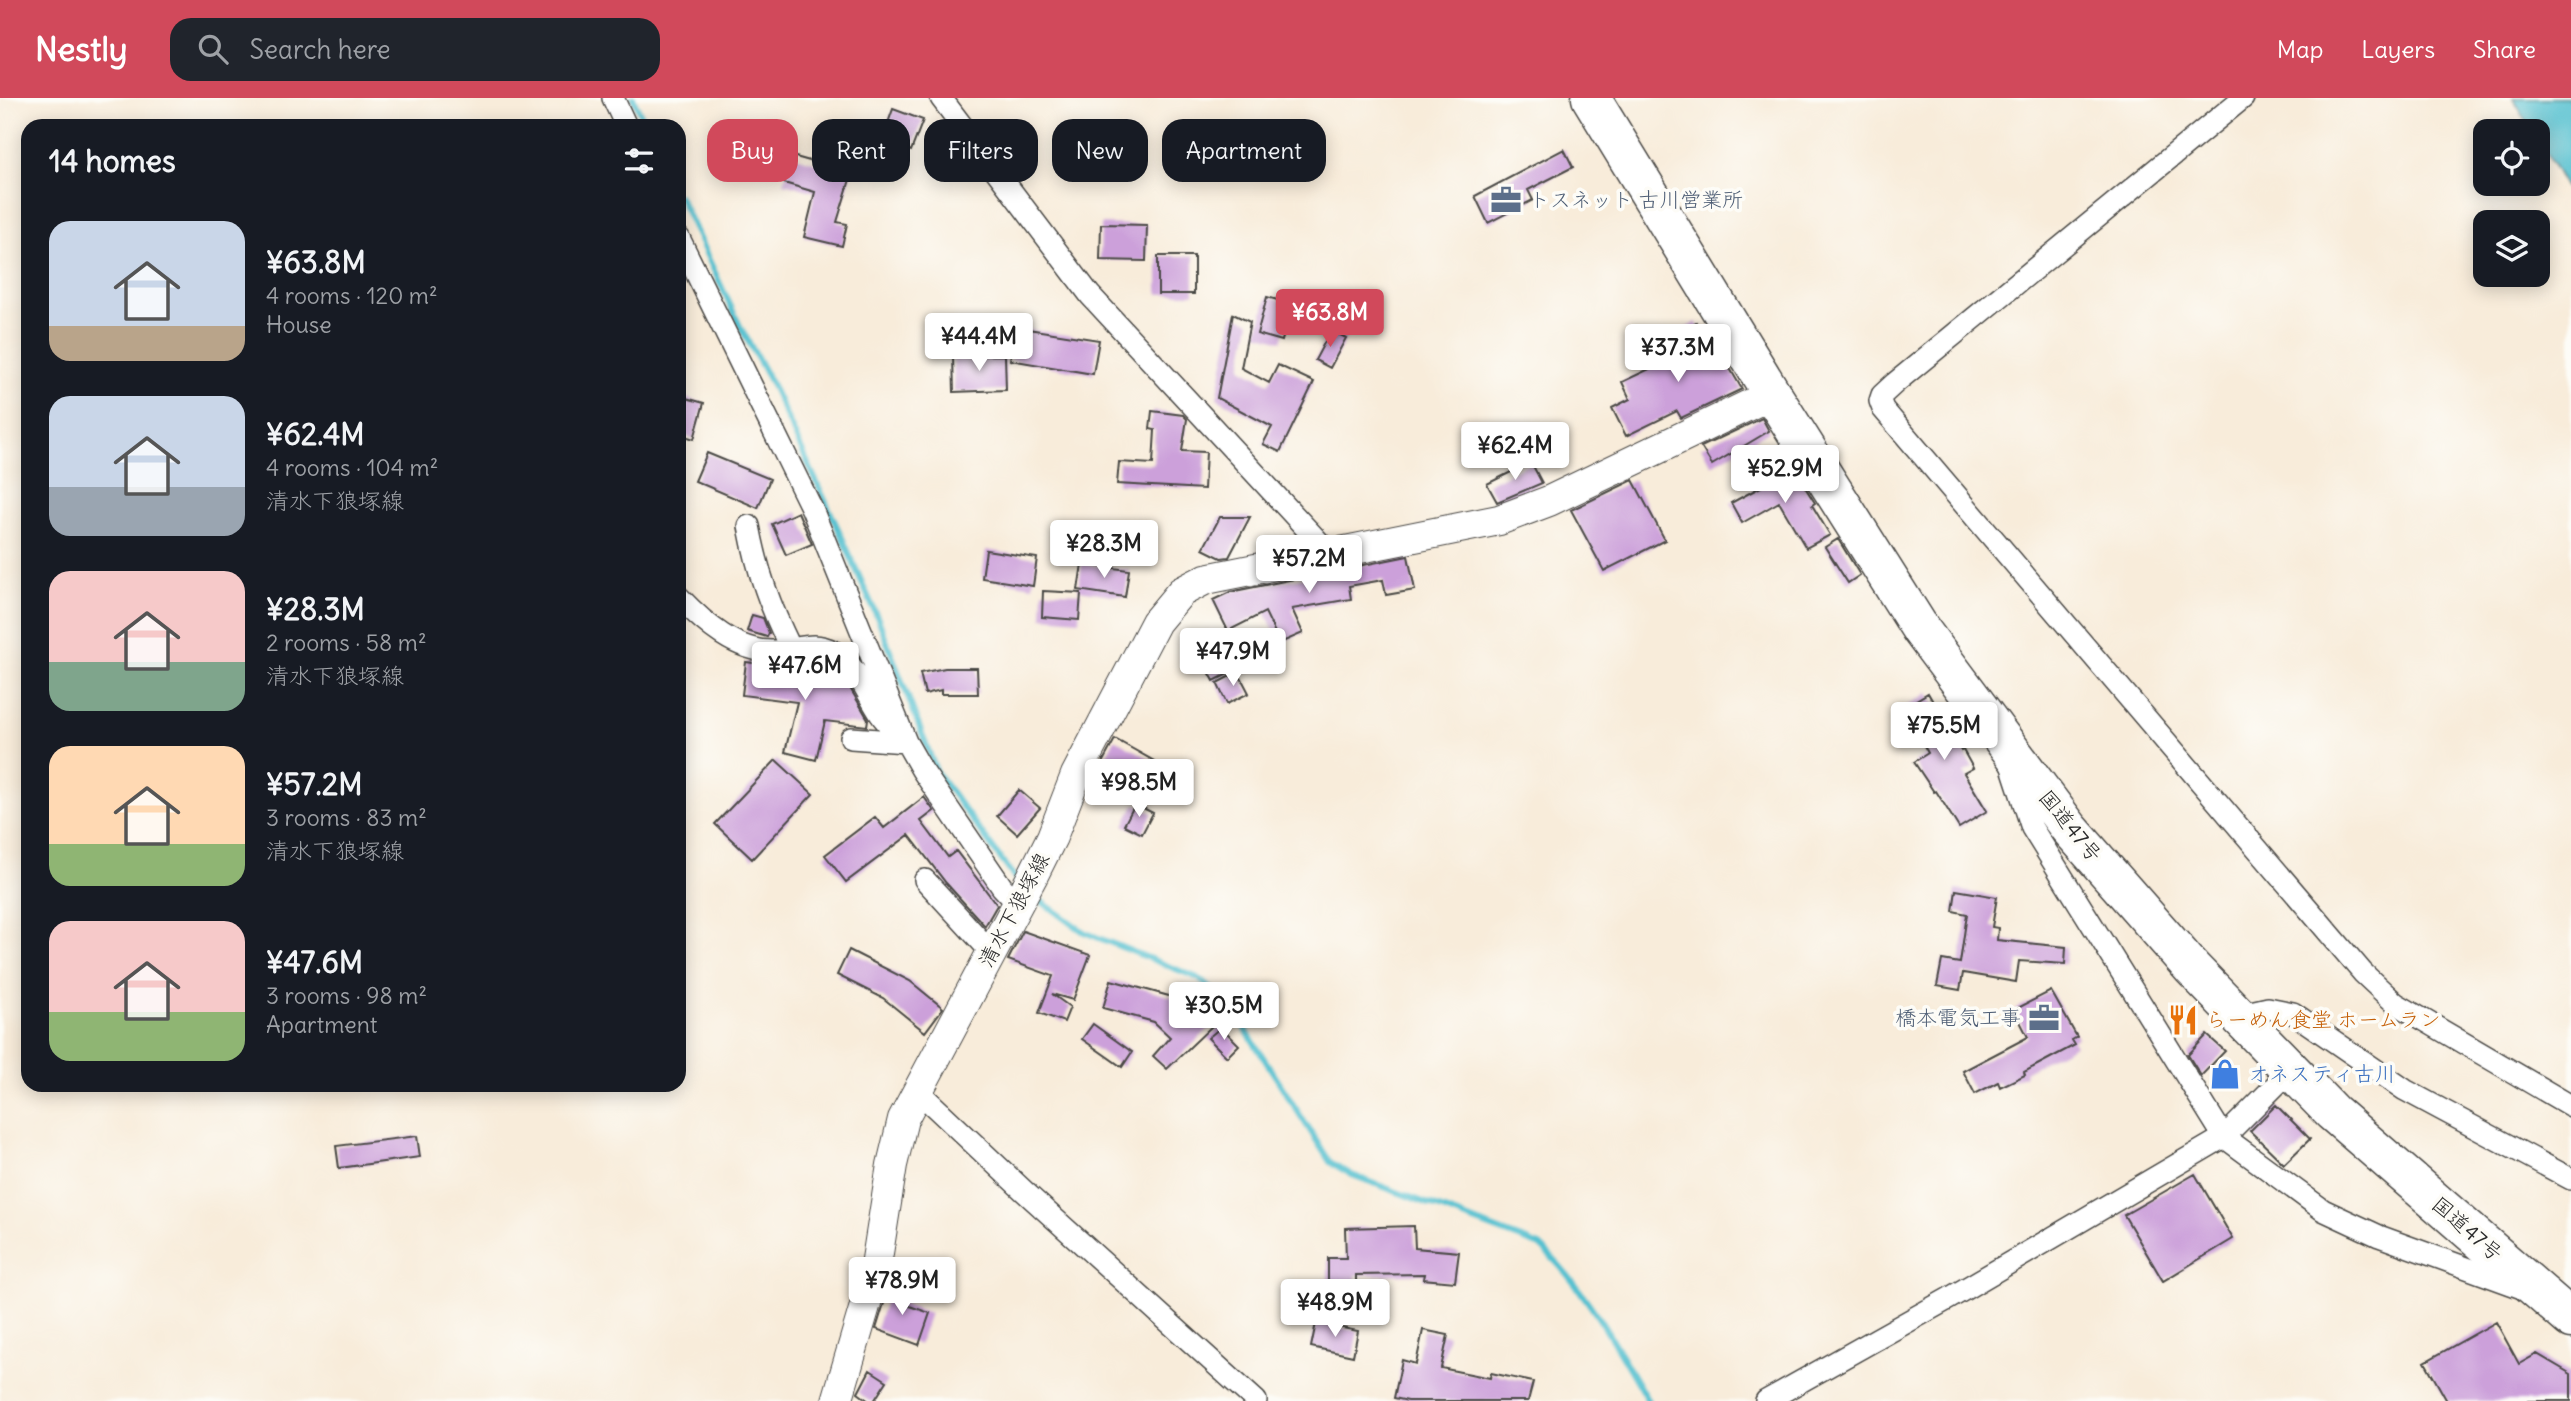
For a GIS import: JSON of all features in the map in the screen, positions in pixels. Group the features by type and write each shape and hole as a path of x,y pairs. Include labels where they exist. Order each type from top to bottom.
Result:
{"highway":[{"name":"国道47号","path":"1591,98 1772,394 1921,630 2069,828 2192,968 2332,1112 2557,1307"}],"main road":[{"name":"清水下狼塚線","path":"840,1400 875,1272 892,1165 904,1119 1024,893 1052,837 1076,775 1156,622 1181,592 1206,579 1499,520 1549,501 1772,394"}],"street":[{"path":"613,98 623,119"},
{"path":"942,98 1090,295 1329,553"},
{"path":"2243,98 1895,383 1882,395 1880,401 1883,409 2362,973 2395,1003 2571,1106"},
{"path":"686,252 812,509 906,742 1002,887 1024,893"},
{"path":"749,526 756,567 768,602 790,649"},
{"path":"686,603 727,638 741,646 757,650 790,649 816,644 834,652 853,669 868,689 882,716 906,742"},
{"path":"851,738 906,742"},
{"path":"2005,743 2016,786 2032,828 2224,1137 2322,1210 2379,1236 2557,1307"},
{"path":"925,880 991,952"},
{"path":"2237,1014 2268,1008 2293,1013 2405,1090 2571,1179"},
{"path":"1766,1401 1942,1302 2224,1137 2291,1070"},
{"path":"919,1092 1256,1401"}],"water":[{"path":"2513,98 2567,98 2571,102 2571,197 2550,161 2550,119 2525,119"}],"building":[{"path":"893,109 923,120 911,151 910,119 889,119"},
{"path":"1564,149 1573,167 1528,190 1533,200 1488,223 1475,196"},
{"path":"798,158 812,162 812,182 849,182 837,222 847,224 842,246 804,237 815,192 784,183 798,182"},
{"path":"1101,224 1147,225 1146,261 1100,260"},
{"path":"1158,256 1194,256 1194,294 1158,294"},
{"path":"1267,297 1292,304 1282,341 1257,334"},
{"path":"1233,314 1250,322 1241,368 1269,383 1278,365 1314,382 1280,452 1263,444 1272,427 1217,398"},
{"path":"1696,322 1702,332 1708,331 1742,389 1681,418 1677,411 1626,436 1612,408 1630,399 1622,382 1660,364 1658,362 1689,344 1681,331"},
{"path":"1015,327 1099,340 1093,374 1010,360"},
{"path":"1331,330 1346,338 1330,368 1315,360"},
{"path":"1005,355 1006,390 954,392 953,356"},
{"path":"686,398 704,403 694,439 686,436"},
{"path":"1152,411 1183,415 1187,419 1182,451 1206,452 1204,489 1117,484 1119,462 1153,464 1155,430 1150,429"},
{"path":"1762,418 1769,431 1712,465 1701,447"},
{"path":"707,453 770,479 758,508 695,481"},
{"path":"1531,462 1542,483 1497,502 1487,484"},
{"path":"1791,465 1815,503 1812,505 1830,535 1806,548 1779,502 1742,523 1731,503 1768,483 1767,481"},
{"path":"1633,480 1665,540 1604,571 1571,510"},
{"path":"798,512 812,544 786,555 772,524"},
{"path":"1220,517 1250,517 1229,557 1221,558 1203,549"},
{"path":"1838,539 1860,575 1848,583 1825,547"},
{"path":"986,550 1037,558 1033,586 982,578"},
{"path":"1408,556 1415,590 1386,595 1383,580 1349,586 1351,599 1292,609 1303,633 1280,643 1265,612 1228,631 1213,600 1230,592"},
{"path":"1082,564 1129,570 1125,597 1078,590"},
{"path":"1043,591 1081,593 1079,620 1042,617"},
{"path":"752,615 763,618 769,633 767,637 747,631"},
{"path":"1213,648 1228,674 1214,681 1200,655"},
{"path":"746,662 841,675 845,680 844,687 850,688 868,719 867,726 825,721 816,760 785,752 797,702 742,695"},
{"path":"945,668 977,668 978,694 941,694 941,690 925,694 920,673"},
{"path":"1238,672 1249,693 1227,704 1217,683"},
{"path":"1928,693 1973,768 1964,773 1987,811 1959,828 1914,762 1928,753 1903,708"},
{"path":"1115,739 1154,761 1140,787 1101,765"},
{"path":"776,760 813,794 752,859 715,824"},
{"path":"1019,790 1040,808 1017,834 997,816"},
{"path":"924,797 934,811 921,821 948,857 956,851 997,905 985,926 946,883 909,835 846,882 825,855 875,817 884,828"},
{"path":"1135,804 1153,813 1142,834 1124,825"},
{"path":"1956,890 1997,897 1992,927 1998,928 1997,940 2066,947 2065,964 2019,961 2016,982 1963,973 1960,990 1937,986 1942,960 1960,963 1967,914 1953,911"},
{"path":"1023,931 1090,955 1073,1000 1052,994 1070,1007 1064,1022 1039,1013 1053,976 1008,960"},
{"path":"849,950 910,981 943,1008 925,1032 883,998 837,975"},
{"path":"1111,980 1187,1001 1212,1026 1167,1069 1153,1056 1170,1037 1154,1022 1103,1008"},
{"path":"2051,991 2077,1037 2072,1040 2075,1045 2024,1072 2025,1075 2000,1087 1998,1082 1975,1094 1963,1071 2028,1037 2014,1010"},
{"path":"1093,1024 1132,1052 1122,1067 1082,1039"},
{"path":"1221,1027 1239,1045 1227,1057 1208,1038"},
{"path":"2207,1035 2225,1051 2201,1076 2188,1055"},
{"path":"2276,1105 2310,1139 2284,1164 2250,1131"},
{"path":"417,1136 420,1157 339,1168 336,1146"},
{"path":"2195,1174 2233,1239 2163,1281 2124,1215"},
{"path":"1414,1226 1415,1248 1459,1252 1455,1282 1423,1279 1424,1274 1356,1275 1356,1294 1328,1295 1328,1258 1346,1258 1345,1228"},
{"path":"890,1284 909,1291 904,1304 930,1313 919,1345 876,1329"},
{"path":"2496,1322 2519,1364 2537,1354 2571,1374 2571,1401 2447,1401 2425,1362"},
{"path":"1316,1323 1358,1331 1353,1356 1311,1347"},
{"path":"1423,1330 1448,1335 1441,1368 1490,1378 1491,1373 1533,1382 1528,1401 1408,1401 1394,1398 1402,1360 1416,1364"},
{"path":"870,1370 887,1381 874,1401 869,1401 858,1393"}],"waterway":[{"path":"633,98 643,119"},
{"path":"686,211 741,328 770,381 841,535 879,621 937,773 1018,882"},
{"path":"1031,894 1084,932 1198,978 1218,994 1235,1013 1330,1162 1352,1175 1540,1246 1586,1299 1648,1401"}],"place":[{"name":"トスネット 古川営業所","path":"1506,200"},
{"name":"橋本電気工事","path":"2044,1018"},
{"name":"らーめん食堂 ホームラン","path":"2183,1020"},
{"name":"オネスティ古川","path":"2225,1074"}]}
